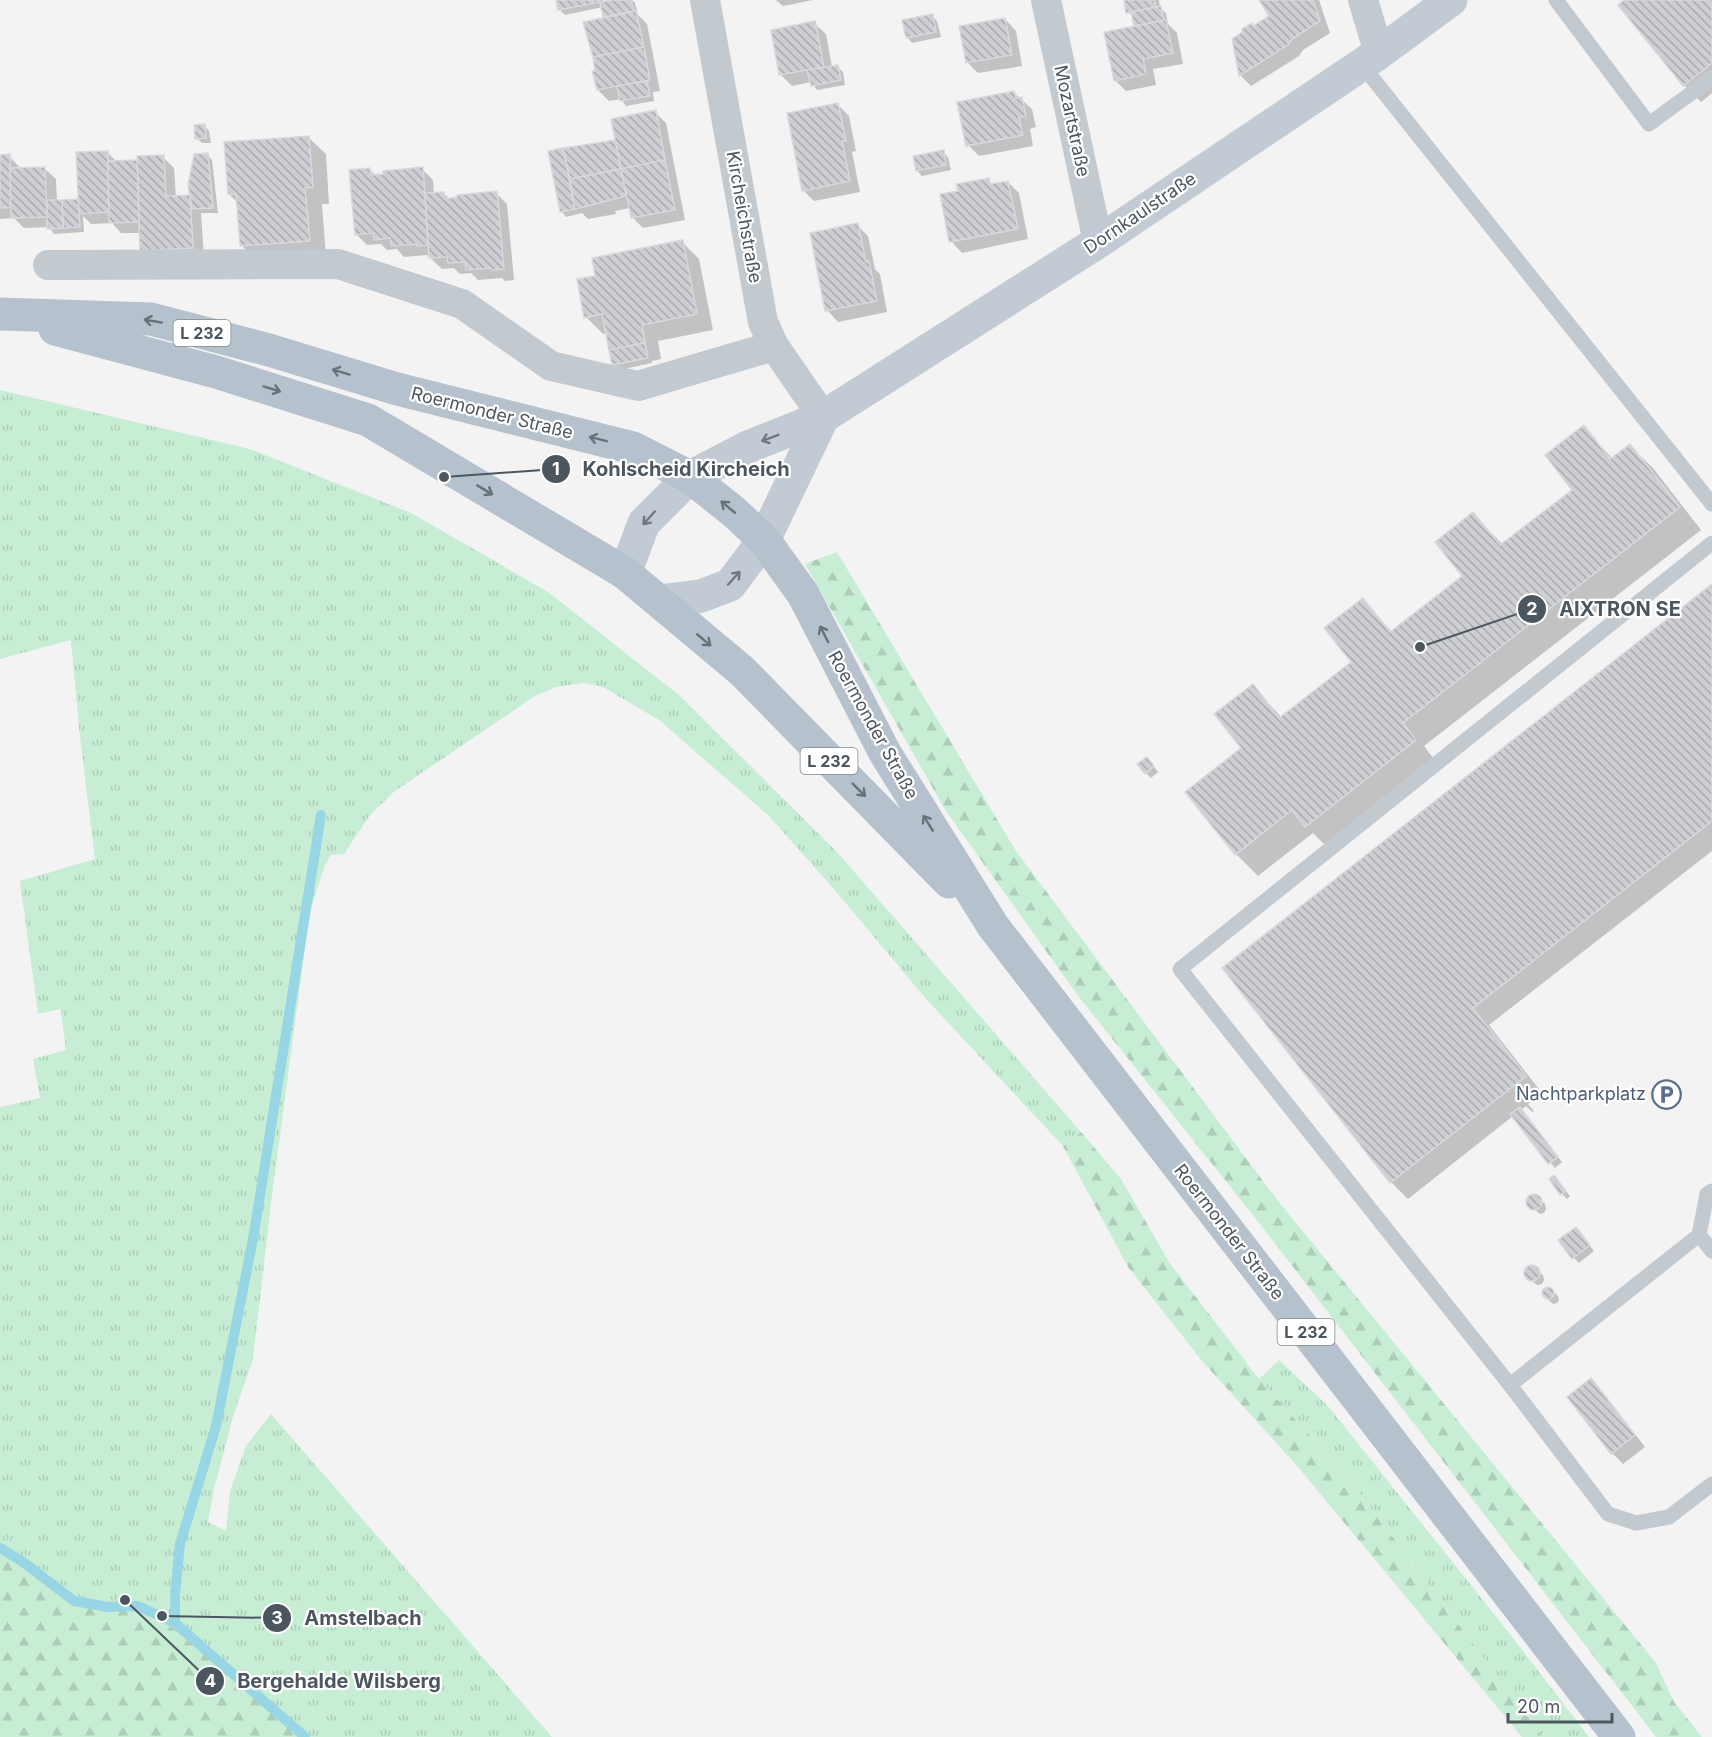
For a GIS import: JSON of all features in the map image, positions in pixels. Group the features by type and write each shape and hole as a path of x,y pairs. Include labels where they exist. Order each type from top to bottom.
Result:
{"main road":[{"name":"Roermonder Straße","path":"0,314 151,319 269,350 397,389 633,448 690,477 764,540 803,594 885,753 993,927 1619,1737"},
{"name":"Roermonder Straße","path":"0,314 216,372 368,420 625,573 742,671 993,927"}],"street":[{"name":"Kircheichstraße","path":"705,0 763,322 774,346 823,417"},
{"name":"Mozartstraße","path":"1046,0 1098,242"},
{"path":"1363,0 1370,59"},
{"name":"Dornkaulstraße","path":"625,573 644,523 690,477 750,446 823,417 1098,242 1370,59 1451,0"},
{"path":"48,265 338,264 462,304 551,366 638,386 774,346"},
{"path":"660,601 701,596 730,585 764,540 823,417"}],"lane":[{"path":"1556,0 1649,124 1712,78"},
{"path":"1370,59 1712,504"},
{"path":"1712,543 1180,969 1510,1385 1608,1514 1636,1523 1669,1517 1712,1484"},
{"path":"1510,1385 1699,1235 1707,1194 1712,1191"},
{"path":"1699,1235 1712,1251"}],"green space":[{"path":"0,390 250,449 411,513 548,592 679,695 837,852 1081,1132 1063,1146 926,999 834,889 768,815 659,720 603,687 584,683 556,687 535,696 395,791 370,815 344,854 331,855 325,865 310,911 271,1203 253,1359 233,1417 214,1489 208,1522 226,1531 230,1491 246,1446 271,1414 552,1737 0,1737 0,1107 40,1098 33,1059 66,1050 61,1009 38,1014 20,881 95,859 71,640 0,659"},
{"path":"837,552 1016,851 1278,1201 1656,1663 1674,1702 1702,1737 1656,1737 1256,1219 1079,997 946,811 805,564"},
{"path":"1081,1132 1121,1179 1169,1262 1259,1379 1349,1479 1543,1737 1522,1737 1298,1467 1203,1362 1128,1267 1063,1146"},
{"path":"1279,1360 1328,1406 1589,1737 1543,1737 1349,1479 1259,1379"},
{"path":"0,1552 20,1564 73,1604 108,1610 138,1609 161,1620 188,1638 300,1737 0,1737"}],"building":[{"path":"556,0 600,0 600,2 558,10"},
{"path":"631,0 634,11 603,17 600,2"},
{"path":"1124,0 1154,0 1156,7 1126,13"},
{"path":"1259,0 1313,0 1320,21 1292,39 1288,45 1239,76 1232,39 1242,32 1242,29 1252,23 1253,26 1269,16"},
{"path":"1624,0 1712,0 1712,63 1683,86 1618,5"},
{"path":"1161,6 1164,21 1134,26 1131,12"},
{"path":"636,11 644,47 593,57 583,22"},
{"path":"933,14 936,32 906,38 902,20"},
{"path":"1005,18 1012,55 966,63 959,26"},
{"path":"1166,20 1173,53 1143,59 1146,74 1114,81 1104,32"},
{"path":"815,21 824,67 779,75 771,30"},
{"path":"644,47 650,80 597,90 592,71 595,71 593,57"},
{"path":"838,65 841,80 811,86 807,70"},
{"path":"647,81 650,96 620,101 617,86"},
{"path":"1014,91 1016,98 1022,97 1026,116 1019,118 1023,135 966,146 957,102"},
{"path":"838,103 846,141 842,141 850,181 802,191 787,113"},
{"path":"656,110 665,160 621,169 611,119"},
{"path":"205,124 206,138 195,139 194,125"},
{"path":"309,136 313,187 305,188 310,241 240,246 236,194 228,194 224,142"},
{"path":"615,140 621,169 570,179 563,148"},
{"path":"563,148 575,209 560,212 548,151"},
{"path":"944,150 946,165 916,171 913,156"},
{"path":"108,151 109,212 79,214 76,152"},
{"path":"208,153 213,208 192,209 188,185 194,154"},
{"path":"10,154 11,207 0,208 0,155"},
{"path":"164,155 166,196 190,195 193,248 140,251 137,156"},
{"path":"137,160 139,222 109,223 108,161"},
{"path":"665,160 675,210 631,218 621,169"},
{"path":"45,167 47,217 11,218 10,168"},
{"path":"423,167 428,245 392,246 390,238 374,240 373,233 355,235 349,170 370,168 371,175 383,174 383,171"},
{"path":"621,169 626,196 575,209 570,179"},
{"path":"989,178 990,184 1008,181 1018,229 949,242 940,194 958,191 956,184"},
{"path":"497,191 504,269 466,270 465,262 448,263 447,257 429,258 425,193 444,192 445,199 457,197 457,195"},
{"path":"78,199 80,227 63,228 62,200"},
{"path":"47,200 62,200 63,228 47,229"},
{"path":"858,223 877,301 825,311 810,233"},
{"path":"683,240 697,314 642,325 645,343 609,350 602,314 584,318 577,279 595,276 592,258"},
{"path":"645,343 648,358 612,365 609,350"},
{"path":"1584,425 1610,459 1630,444 1680,507 1403,723 1416,740 1305,827 1292,810 1235,855 1185,792 1241,748 1214,714 1253,684 1279,718 1351,662 1324,628 1363,598 1390,632 1462,576 1435,542 1473,512 1500,545 1572,490 1545,455"},
{"path":"1712,584 1712,821 1473,1008 1526,1076 1390,1183 1222,968"},
{"path":"1147,757 1154,766 1145,774 1137,764"},
{"path":"1520,1107 1558,1157 1548,1164 1510,1114"},
{"path":"1554,1175 1566,1191 1560,1195 1549,1179"},
{"path":"1534,1194 1542,1202 1534,1210 1526,1202"},
{"path":"1576,1227 1590,1245 1572,1259 1558,1240"},
{"path":"1532,1265 1540,1273 1532,1281 1524,1273"},
{"path":"1550,1287 1553,1288 1553,1298 1546,1299 1543,1298 1542,1291 1543,1288"},
{"path":"1591,1378 1635,1435 1611,1454 1567,1397"}],"waterway":[{"path":"175,1623 175,1594 180,1544 216,1426 253,1239 321,815"},
{"path":"0,1548 23,1562 74,1601 108,1607 138,1606 175,1623 305,1737"}],"place":[{"name":"Kohlscheid Kircheich","path":"444,477"},
{"name":"AIXTRON SE","path":"1420,647"},
{"name":"Nachtparkplatz","path":"1667,1094"},
{"name":"Bergehalde Wilsberg","path":"125,1600"},
{"name":"Amstelbach","path":"162,1616"}]}
